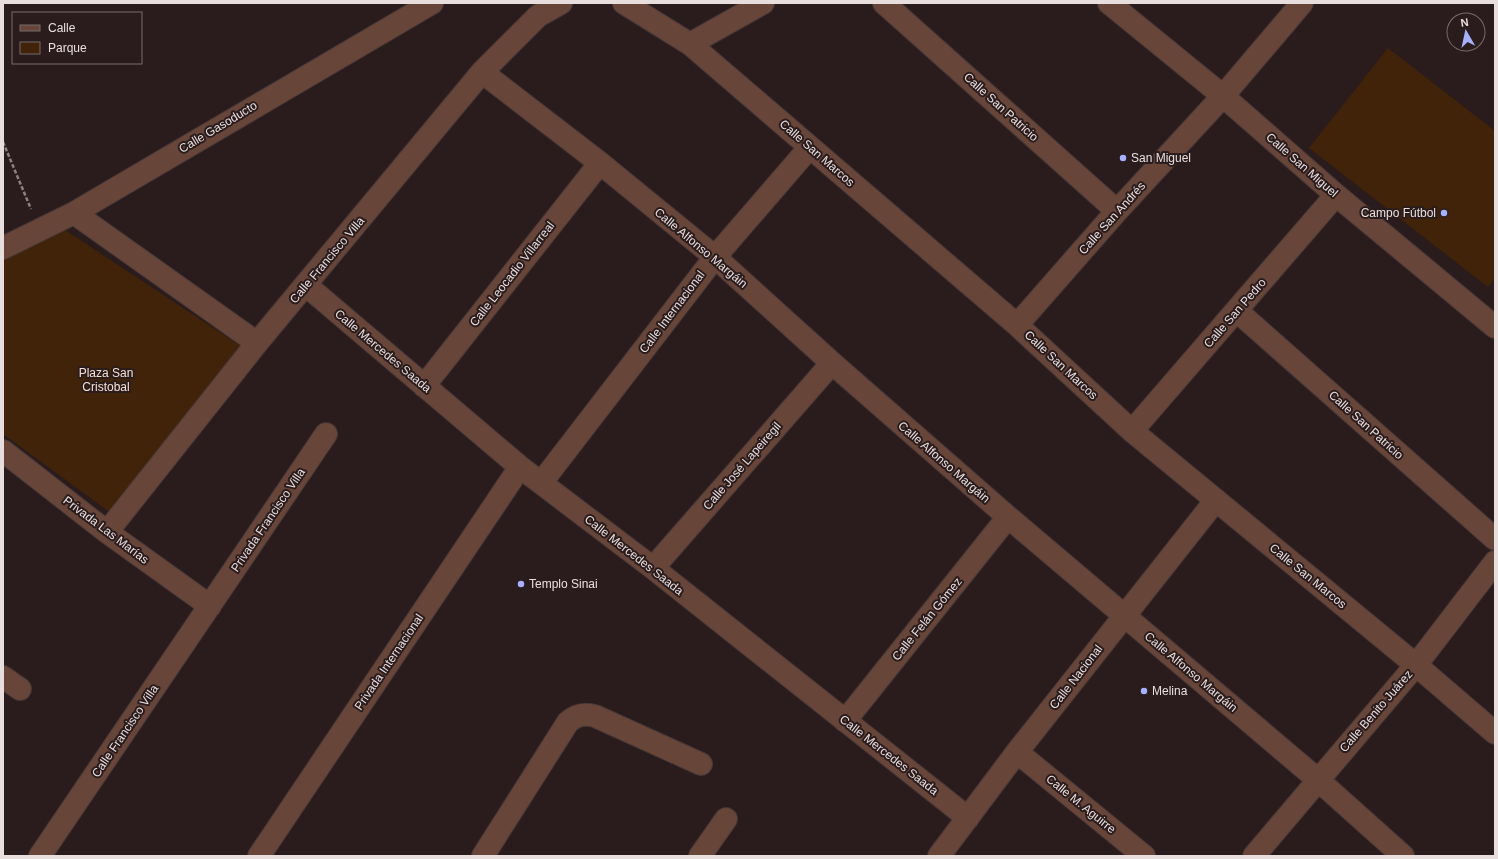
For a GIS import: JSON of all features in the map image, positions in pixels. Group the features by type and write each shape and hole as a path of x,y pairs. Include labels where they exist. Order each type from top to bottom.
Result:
{"street":[{"name":"Calle Gasoducto","path":"3,248 74,213 432,3"},
{"name":"Calle Francisco Villa","path":"107,532 257,343 307,286 482,72 538,16 561,3"},
{"name":"Calle San Marcos","path":"624,3 690,44 1017,325 1132,431 1416,665 1495,733"},
{"path":"690,44 763,3"},
{"name":"Calle San Patricio","path":"884,3 1117,211"},
{"name":"Calle San Miguel","path":"1109,3 1223,96 1336,195 1495,327"},
{"name":"Calle San Andrés","path":"1017,325 1117,211 1223,96 1302,3"},
{"name":"Calle Alfonso Margáin","path":"482,72 600,163 715,257 832,363 1008,517 1317,779 1403,856"},
{"name":"Calle Internacional","path":"542,483 715,257 810,147"},
{"name":"Calle Leocadio Villarreal","path":"424,386 600,163"},
{"name":"Calle San Pedro","path":"1132,431 1336,195"},
{"path":"74,213 257,343"},
{"name":"Calle Mercedes Saada","path":"307,286 520,468 542,483 652,568 968,818"},
{"name":"Calle San Patricio","path":"1237,311 1495,539"},
{"name":"Calle José Lapeiregil","path":"652,568 832,363"},
{"name":"Privada Francisco Villa","path":"210,606 326,434"},
{"name":"Privada Las Marías","path":"3,451 107,532 210,606"},
{"name":"Privada Internacional","path":"259,856 520,468"},
{"name":"Calle Nacional","path":"939,856 1017,752 1216,500"},
{"name":"Calle Felán Gómez","path":"845,721 1008,517"},
{"name":"Calle Benito Juárez","path":"1254,856 1317,779 1416,665 1495,562"},
{"name":"Calle Francisco Villa","path":"40,856 210,606"},
{"path":"483,856 568,722 574,717 588,714 595,716 701,764"},
{"name":"Calle M. Aguirre","path":"1017,752 1144,856"},
{"path":"700,856 726,819"}],"path":[{"path":"3,142 41,229"}],"green space":[{"name":"Campo Fútbol","path":"1388,48 1495,131 1495,278 1488,287 1309,148"},
{"name":"Plaza San Cristobal","path":"59,226 260,359 122,521 3,434 3,258"}],"place":[{"name":"San Miguel","path":"1123,158"},
{"name":"Campo Fútbol","path":"1444,213"},
{"name":"Templo Sinai","path":"521,584"},
{"name":"Melina","path":"1144,691"}]}
